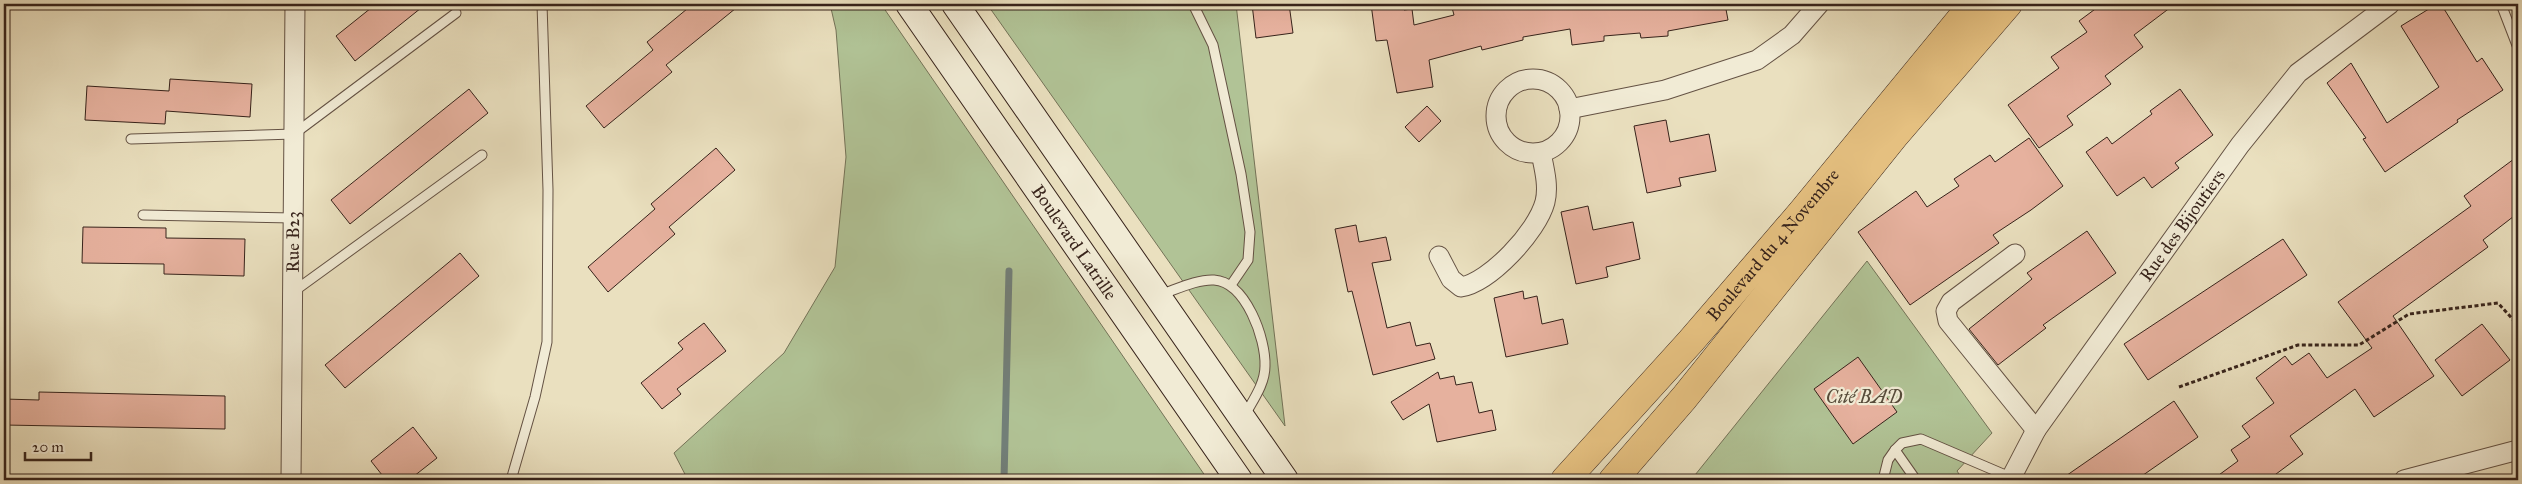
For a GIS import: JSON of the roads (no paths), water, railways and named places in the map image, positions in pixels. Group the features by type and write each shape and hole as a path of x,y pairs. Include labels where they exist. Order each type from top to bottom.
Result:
{"main road":[{"name":"Boulevard Latrille","path":"909,4 1239,480"},
{"path":"955,4 1285,480"},
{"name":"Boulevard du 4 Novembre","path":"1565,480 1691,341 1802,212 1973,4"},
{"name":"Boulevard du 4 Novembre","path":"1613,480 1684,398 1896,134 2008,4"}],"street":[{"name":"Rue B23","path":"291,480 295,4"},
{"path":"1569,108 1665,90 1719,74 1757,60 1792,36 1819,4"},
{"name":"Rue des Bijoutiers","path":"2010,479 2036,430 2240,145 2298,73 2390,4"},
{"path":"1526,80 1540,80 1553,85 1564,96 1569,108 1569,123 1564,136 1554,147 1541,152 1526,153 1513,148 1502,138 1497,124 1497,110 1502,96 1512,86 1526,80"},
{"path":"1440,256 1452,279 1461,287 1474,285 1494,269 1516,247 1535,224 1545,202 1546,180 1541,152"},
{"path":"2015,254 1951,302 1946,310 1948,320 2036,430"},
{"path":"2404,480 2518,450"}],"lane":[{"path":"511,480 535,397 546,342 548,190 542,4"},
{"path":"1193,4 1213,45 1241,174 1250,232 1248,260 1231,285"},
{"path":"2501,4 2518,48"},
{"path":"131,138 294,134 456,13"},
{"path":"293,292 482,155"},
{"path":"143,215 294,218"},
{"path":"1157,296 1214,280 1231,285 1242,296 1254,319 1263,343 1266,367 1263,383 1243,420"},
{"path":"1883,480 1888,460 1895,450 1902,444 1921,439 2010,479"},
{"path":"1895,450 1916,480"}],"waterway":[{"path":"1004,480 1009,271"}],"park label":[{"name":"Cité BAD","path":"1864,397"}]}
